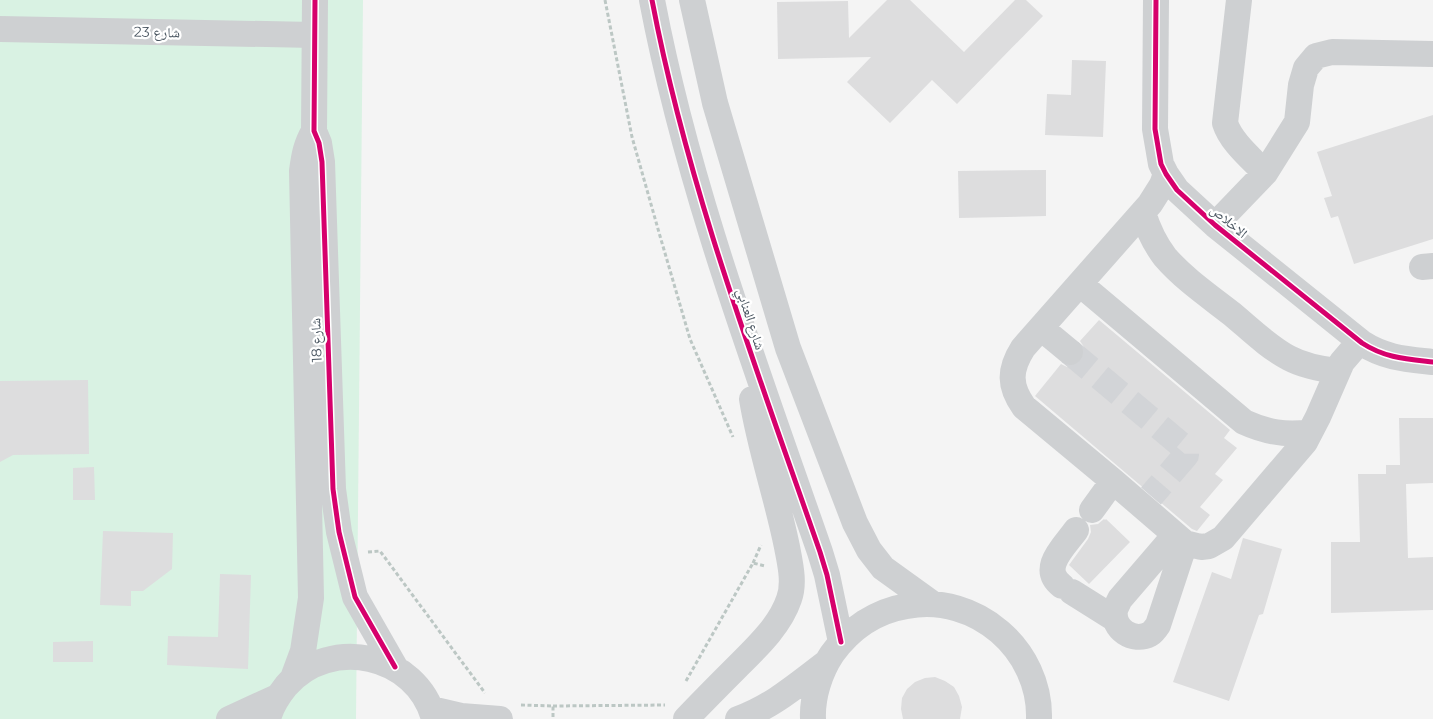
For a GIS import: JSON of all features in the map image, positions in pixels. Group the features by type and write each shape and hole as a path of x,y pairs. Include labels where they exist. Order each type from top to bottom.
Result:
{"street":[{"name":"شارع 18","path":"315,0 314,131 319,143 322,162 332,489 338,532 354,597 395,667"},
{"name":"شارع العنابي","path":"652,0 680,127 701,202 827,575 841,642"},
{"name":"شارع العنابي","path":"692,0 715,103 788,348 856,523 869,550 884,568 933,604"},
{"name":"الاخلاص","path":"1156,0 1155,129 1161,164 1176,190 1215,225 1362,343 1398,359 1433,362"},
{"path":"1238,0 1225,122 1227,131 1232,138 1265,173"},
{"name":"شارع 23","path":"0,29 314,35"},
{"path":"1215,225 1265,173 1297,122 1301,85 1306,68 1316,56 1332,52 1433,54"},
{"name":"شارع 18","path":"279,698 303,651 311,598 302,171 307,142 314,131"},
{"path":"1166,174 1156,195 1143,213 1023,348 1016,359 1012,371 1013,384 1016,396 1024,407 1113,481 1147,501 1180,539 1201,547 1209,546 1223,538 1298,452 1318,417 1337,371 1347,354 1362,343"},
{"path":"1143,213 1148,228 1160,250 1185,277 1278,351 1301,363 1337,371"},
{"path":"1080,284 1244,422 1270,432 1297,434 1310,432"},
{"path":"1041,328 1070,352"},
{"path":"677,711 756,647 773,628 790,598 792,574 778,505 755,416 749,348"},
{"path":"1092,510 1113,481"},
{"path":"1076,530 1053,563 1054,578 1067,589 1115,619"},
{"path":"1180,539 1158,625 1151,633 1140,637 1129,636 1120,629 1115,619 1115,609 1120,599 1180,539"},
{"path":"813,719 812,712 817,687 826,663 841,642 860,625 883,613 908,606 933,604 959,609 984,620 1005,635 1022,656 1033,679 1043,714"},
{"path":"230,719 279,698 316,663 342,656 369,658 395,667 416,685 432,714 461,716 509,712"},
{"path":"738,719 755,713 778,700 826,663"}],"path":[{"path":"605,0 632,137 690,340 736,446"},
{"path":"686,681 753,563 764,540"},
{"path":"344,556 380,551 485,694"},
{"path":"753,563 792,574"},
{"path":"552,719 553,706"},
{"path":"509,712 553,706 663,706 677,711"}],"green space":[{"path":"0,0 363,0 356,719 0,719"}],"building":[{"path":"887,0 910,0 964,52 1015,0 1026,0 1043,16 957,104 932,80 890,123 847,82 871,57 778,59 777,2 848,1 849,38"},
{"path":"1072,60 1106,61 1103,137 1045,135 1047,94 1071,95"},
{"path":"1433,115 1433,239 1354,264 1338,216 1331,218 1324,198 1332,196 1317,152"},
{"path":"1046,170 1046,216 959,218 958,171"},
{"path":"1099,320 1230,430 1224,438 1237,448 1215,474 1223,480 1200,507 1210,515 1197,531 1192,529 1035,396 1061,364 1067,367 1075,366 1081,362 1085,354 1084,347 1080,341"},
{"path":"88,380 89,454 13,455 0,462 0,381"},
{"path":"1399,418 1433,418 1433,483 1406,484 1408,558 1433,557 1433,610 1331,613 1331,542 1360,542 1358,474 1386,474 1386,465 1400,465"},
{"path":"94,467 95,500 73,500 73,468"},
{"path":"1104,519 1130,542 1089,584 1069,565 1088,539 1091,532 1090,525 1098,524"},
{"path":"103,531 173,533 172,569 143,591 131,591 131,606 100,605"},
{"path":"1243,538 1282,549 1263,614 1259,615 1229,701 1173,682 1212,572 1231,579"},
{"path":"220,574 251,575 248,669 167,665 168,636 218,637"},
{"path":"93,641 93,662 53,662 53,642"},
{"path":"935,677 954,687 962,707 960,719 903,719 901,709 902,698 907,689 915,682"}],"tunnel":[{"path":"1070,352 1186,449 1186,455 1151,496"}],"cycle path":[{"path":"315,0 314,131 319,143 322,162 333,489 339,532 355,597 395,667"},
{"path":"652,0 667,71 704,210 820,552 827,575 841,642"},
{"path":"1156,0 1155,129 1161,164 1177,190 1215,225 1362,343 1387,355 1433,362"}]}
